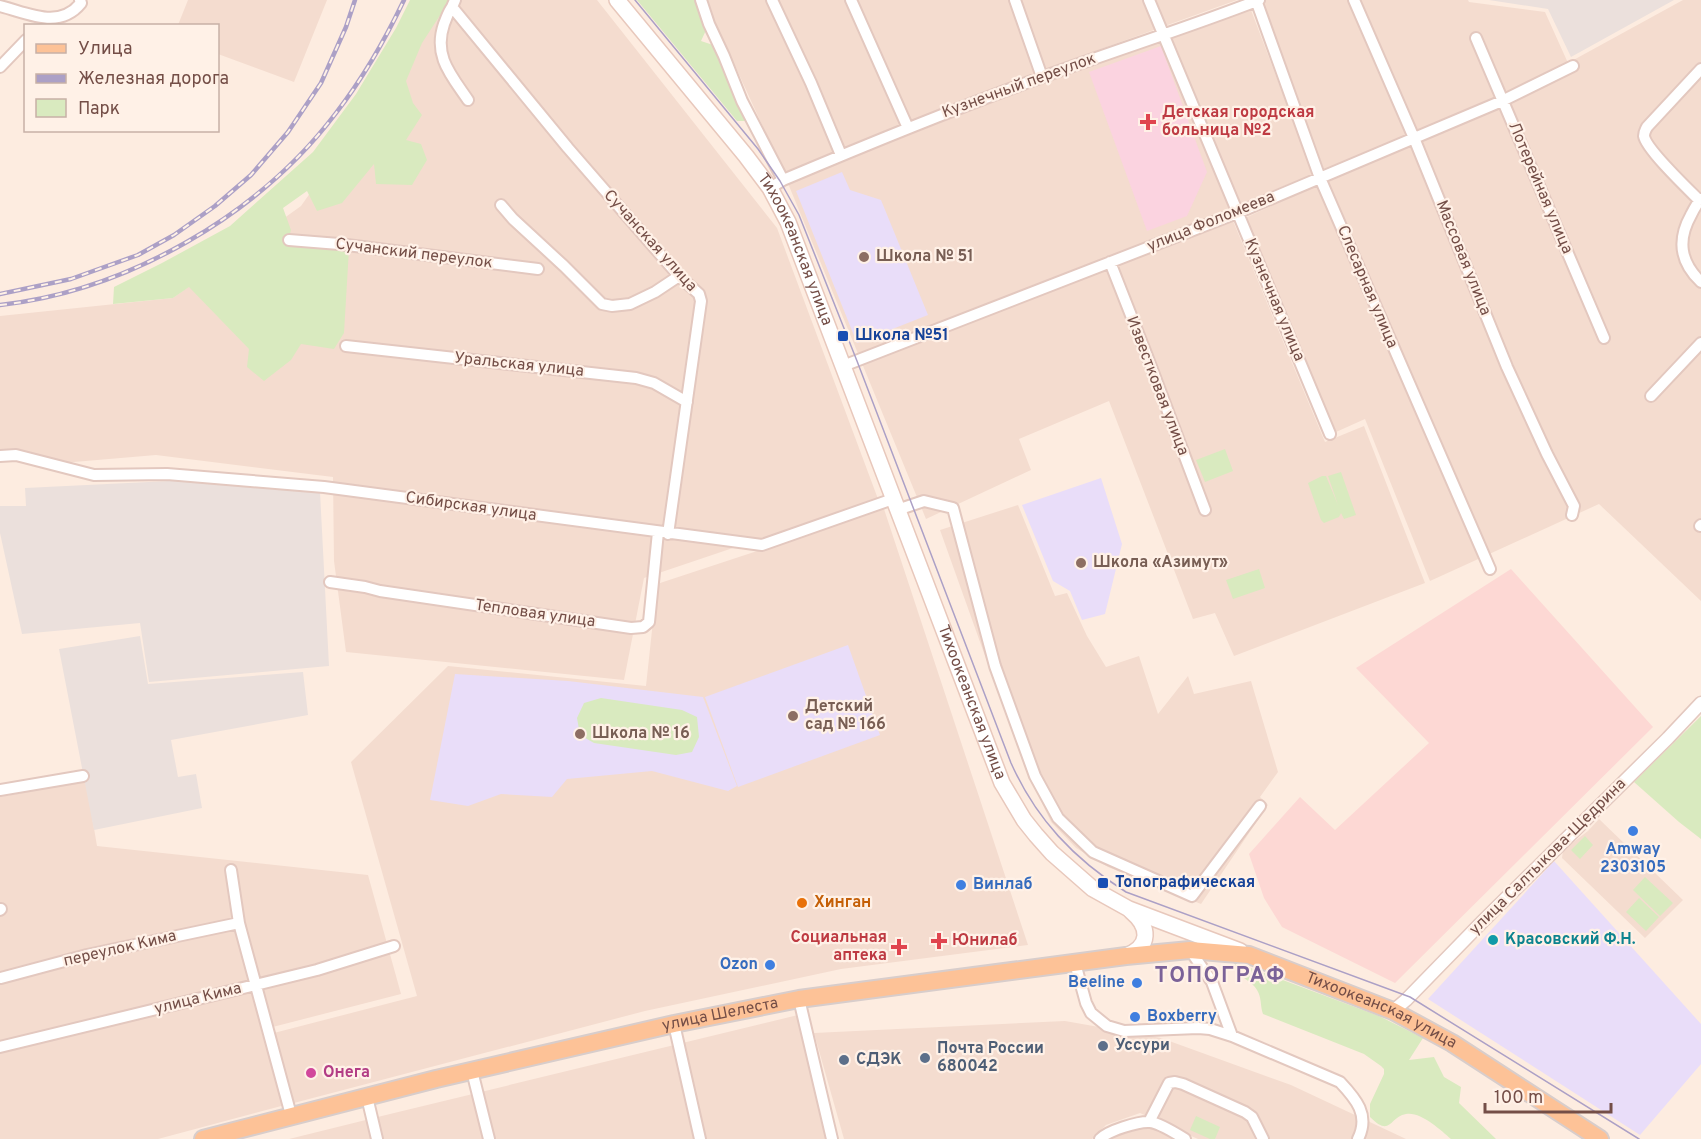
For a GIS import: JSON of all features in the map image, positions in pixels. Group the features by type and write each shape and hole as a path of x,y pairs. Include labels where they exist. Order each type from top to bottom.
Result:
{"main road":[{"name":"Тихоокеанская улица","path":"617,0 776,184 788,222 1002,783 1036,835 1066,866 1093,889 1129,909 1393,1011 1452,1043 1600,1139"},
{"path":"1126,956 1137,952 1144,943 1145,930 1140,919 1129,909"},
{"name":"улица Шелеста","path":"203,1139 472,1071 674,1024 800,999 1126,956 1190,950 1249,955"}],"street":[{"path":"0,6 45,22 75,11 81,3 80,0"},
{"path":"701,0 776,184"},
{"path":"772,0 841,155"},
{"path":"851,0 908,128"},
{"path":"1015,0 1042,77"},
{"name":"Кузнечная улица","path":"1149,0 1330,434"},
{"name":"Кузнечный переулок","path":"776,184 908,128 1257,0"},
{"name":"Слесарная улица","path":"1257,0 1320,178 1490,569"},
{"name":"Массовая улица","path":"1354,0 1414,138 1507,367 1574,506 1572,514"},
{"path":"454,3 448,12 441,33 440,48 444,63 468,100"},
{"name":"Сучанская улица","path":"454,3 568,148 679,276 699,294 701,301 687,402 663,533"},
{"name":"Лотерейная улица","path":"1476,38 1604,338"},
{"path":"0,68 24,42"},
{"name":"улица Фоломеева","path":"843,366 1237,213 1502,101 1573,66"},
{"path":"1701,69 1644,132 1644,139 1653,151 1700,199 1682,236 1687,264 1701,282"},
{"path":"501,205 602,304 612,306 630,304 679,276"},
{"name":"Сучанский переулок","path":"289,240 339,244 538,269"},
{"name":"Известковая улица","path":"1110,262 1205,510"},
{"path":"1651,396 1701,343"},
{"name":"Уральская улица","path":"345,346 636,378 654,383 687,402"},
{"name":"Сибирская улица","path":"0,456 16,455 94,475 167,474 324,487 762,545 895,504 924,501 953,508 995,666 1035,776 1058,818 1093,852 1192,896 1260,806"},
{"name":"Тепловая улица","path":"330,582 403,595 631,628 643,627 649,622 663,533"},
{"name":"улица Салтыкова-Щедрина","path":"1393,1011 1407,1000 1701,703"},
{"path":"0,790 83,776"},
{"path":"231,870 239,923 291,1115"},
{"name":"переулок Кима","path":"1,978 87,955 239,923"},
{"name":"улица Кима","path":"0,1047 317,970 394,946"},
{"path":"1190,950 1212,982 1232,1035"},
{"path":"1075,963 1091,1013 1107,1026 1124,1031 1210,1029 1232,1035 1340,1082 1352,1095 1361,1110 1364,1120 1358,1139"},
{"path":"800,999 832,1139"},
{"path":"674,1024 700,1139"},
{"path":"472,1071 489,1139"},
{"path":"1149,1122 1169,1083 1175,1082 1245,1112 1252,1117 1263,1139"},
{"path":"367,1097 377,1139"},
{"path":"1100,1139 1115,1130 1149,1122 1185,1139"}],"shaded area":[{"path":"188,0 327,0 294,82 219,54 219,24 178,24"},
{"path":"451,0 597,0 777,228 878,499 644,578 624,680 346,652 334,561 333,477 156,455 62,463 0,459 0,316 173,298 301,206 438,11"},
{"path":"705,0 1237,0 1051,67 784,173"},
{"path":"1260,0 1468,0 1469,2 1545,12 1568,63 1683,0 1701,0 1701,601 1599,504 1430,581 1365,419 1336,432 1245,218 1328,180"},
{"path":"1489,0 1674,0 1571,57 1548,9"},
{"path":"1251,10 1313,174 1228,209 1325,442 1364,426 1425,583 1234,656 1215,613 1193,619 1109,401 1019,439 1031,470 926,519 787,181 1002,95"},
{"name":"Детская городская больница №2","path":"1161,46 1207,172 1187,216 1147,231 1089,72"},
{"name":"Школа № 51","path":"842,172 850,190 881,200 928,315 857,343 796,191"},
{"name":"Школа «Азимут»","path":"1101,478 1122,544 1105,614 1082,620 1070,591 1053,581 1022,505"},
{"path":"190,480 320,492 329,666 149,682 140,623 22,634 0,533 0,506 26,506 25,488"},
{"path":"1018,505 1055,596 1067,593 1087,636 1106,667 1139,656 1158,714 1188,676 1194,694 1251,681 1278,772 1260,797 1268,805 1201,904 1108,867 1076,848 1051,822 1024,765 940,530"},
{"path":"884,509 1028,945 841,969 645,1011 290,1104 270,1034 417,996 351,762 448,666 646,686 657,584"},
{"path":"1511,569 1653,727 1395,983 1282,927 1264,898 1249,854 1300,797 1335,830 1429,743 1356,668"},
{"path":"140,636 148,684 303,672 308,715 171,740 178,777 196,774 202,808 94,830 59,649"},
{"name":"Детский сад № 166","path":"848,645 880,735 738,787 705,697"},
{"name":"Школа № 16","path":"455,674 568,681 703,697 737,786 728,791 652,771 567,779 552,797 501,794 468,806 430,800"},
{"path":"86,781 97,846 368,875 401,994 261,1030 285,1105 158,1139 0,1139 0,797"},
{"path":"1599,819 1683,900 1645,938 1562,858 1563,850 1588,831"},
{"path":"1554,861 1701,1024 1701,1064 1640,1135 1428,999"},
{"path":"798,1015 829,1139 289,1139 390,1114"},
{"path":"1065,1021 1161,1038 1291,1085 1406,1139 1198,1139 1140,1113 1106,1125 1092,1139 844,1139 814,1033"},
{"path":"1147,1125 1176,1139 1103,1139"}],"green space":[{"path":"410,0 450,0 422,43 406,81 413,103 422,115 406,140 421,144 427,160 412,185 376,184 374,164 342,203 317,211 307,191 283,208 291,230 287,245 349,249 344,333 334,349 301,344 291,360 264,381 247,367 249,349 189,287 173,298 113,304 114,287 230,226 313,152 356,94 396,28"},
{"path":"637,0 698,0 700,15 707,28 701,41 716,46 742,104 746,121 737,121"},
{"path":"1225,449 1233,471 1205,482 1196,460"},
{"path":"1341,472 1356,515 1344,519 1341,513 1339,517 1324,523 1308,483 1326,476 1338,505 1328,476"},
{"path":"1259,569 1265,588 1233,599 1226,580"},
{"path":"601,698 682,710 697,717 699,737 692,752 676,755 594,743 580,735 577,718 584,703"},
{"path":"1701,716 1701,839 1634,782"},
{"path":"1585,836 1593,845 1580,859 1571,850"},
{"path":"1645,877 1673,903 1660,916 1633,890"},
{"path":"1639,898 1659,917 1646,931 1626,912"},
{"path":"1237,963 1379,1016 1423,1038 1409,1060 1434,1057 1444,1077 1461,1087 1459,1103 1496,1139 1451,1139 1430,1122 1412,1114 1400,1116 1386,1126 1377,1123 1370,1117 1370,1104 1384,1074 1384,1069 1364,1054 1263,1014 1259,993 1235,969 1233,965"},
{"path":"1196,1116 1220,1127 1215,1139 1190,1130"}],"tram line":[{"path":"635,0 758,149 780,181 799,215 1011,763 1032,802 1058,836 1090,866 1126,892 1410,997 1639,1139"}],"railway":[{"path":"0,294 71,279 138,255 174,235 215,206 251,175 288,132 321,83 346,27 355,0"},
{"path":"0,305 48,297 95,283 142,265 187,242 229,215 269,184 305,150 336,113 373,58 404,0"}],"place":[{"name":"Детская городская больница №2","path":"1148,122"},
{"name":"Школа № 51","path":"864,257"},
{"name":"Школа №51","path":"843,336"},
{"name":"Школа «Азимут»","path":"1081,563"},
{"name":"Детский сад № 166","path":"793,716"},
{"name":"Школа № 16","path":"580,734"},
{"name":"Amway 2303105","path":"1633,831"},
{"name":"Топографическая","path":"1103,883"},
{"name":"Винлаб","path":"961,885"},
{"name":"Хинган","path":"802,903"},
{"name":"Красовский Ф.Н.","path":"1493,940"},
{"name":"Юнилаб","path":"939,941"},
{"name":"Социальная аптека","path":"899,947"},
{"name":"Ozon","path":"770,965"},
{"name":"Beeline","path":"1137,983"},
{"name":"Boxberry","path":"1135,1017"},
{"name":"Уссури","path":"1103,1046"},
{"name":"Почта России 680042","path":"925,1058"},
{"name":"СДЭК","path":"844,1060"},
{"name":"Онега","path":"311,1073"}],"district":[{"name":"ТОПОГРАФ","path":"1220,976"}]}
